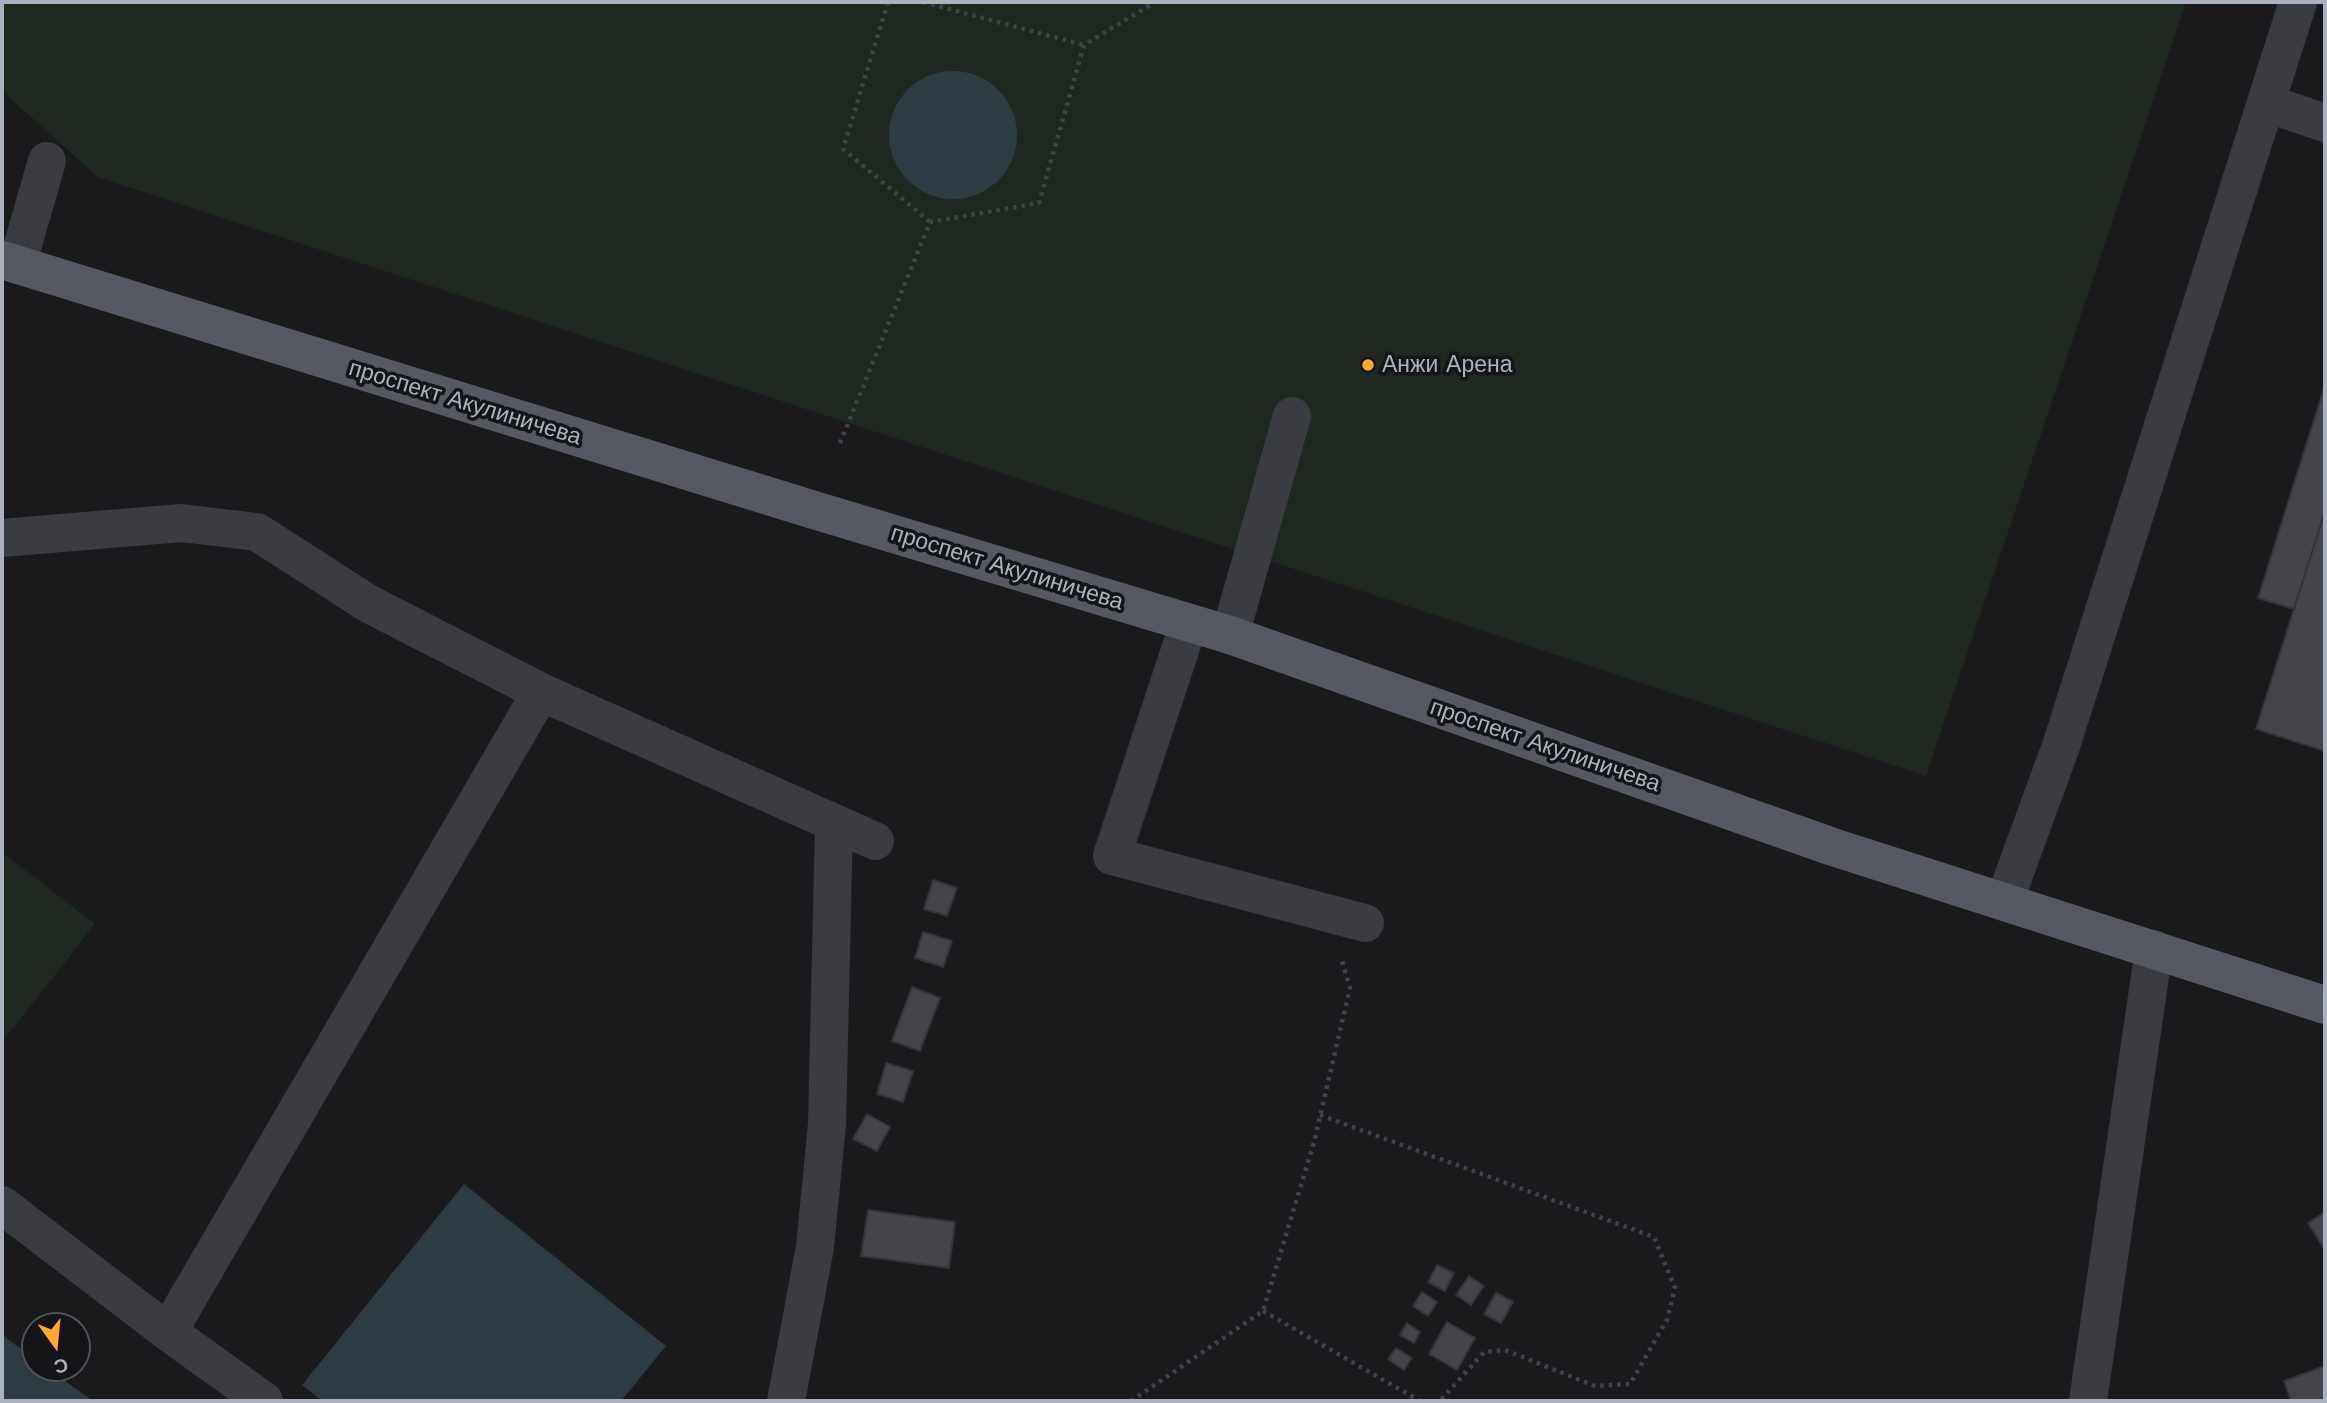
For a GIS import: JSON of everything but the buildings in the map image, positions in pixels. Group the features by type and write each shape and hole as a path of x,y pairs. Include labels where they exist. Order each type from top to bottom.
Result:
{"main road":[{"name":"проспект Акулиничева","path":"10,263 1230,635 1833,847 2154,949"},
{"path":"2154,949 2325,1005"}],"street":[{"path":"2004,902 2061,747 2298,2"},
{"path":"2266,103 2325,123"},
{"path":"10,263 47,161"},
{"path":"1230,635 1292,416"},
{"path":"2,538 181,523 257,533 369,604 541,692 875,841"},
{"path":"1189,623 1112,856 1365,923"},
{"path":"168,1332 541,692"},
{"path":"786,1401 816,1247 827,1124 834,825"},
{"path":"2088,1401 2154,949"},
{"path":"2,1205 168,1332 264,1401"}],"path":[{"path":"888,2 843,149 930,222 1039,203 1084,46 1155,2"},
{"path":"923,2 1084,46"},
{"path":"840,443 930,222"},
{"path":"1130,1401 1263,1311 1314,1142 1350,988 1327,913"},
{"path":"1320,1115 1654,1237 1675,1288 1667,1320 1630,1384 1595,1386 1505,1350 1484,1352 1440,1401"},
{"path":"1263,1311 1420,1401"}],"shaded area":[{"name":"Анжи Арена","path":"2,2 2186,2 1926,776 98,177 2,91"},
{"path":"953,71 978,76 998,90 1012,110 1017,135 1012,160 998,180 978,194 953,199 928,194 908,180 894,160 889,135 894,110 908,90 928,76"},
{"path":"2,852 95,924 2,1042"},
{"path":"464,1184 666,1346 621,1401 322,1401 302,1385"},
{"path":"2,1335 21,1349 21,1382 67,1382 93,1401 2,1401"}],"place":[{"name":"Анжи Арена","path":"1368,365"}]}
